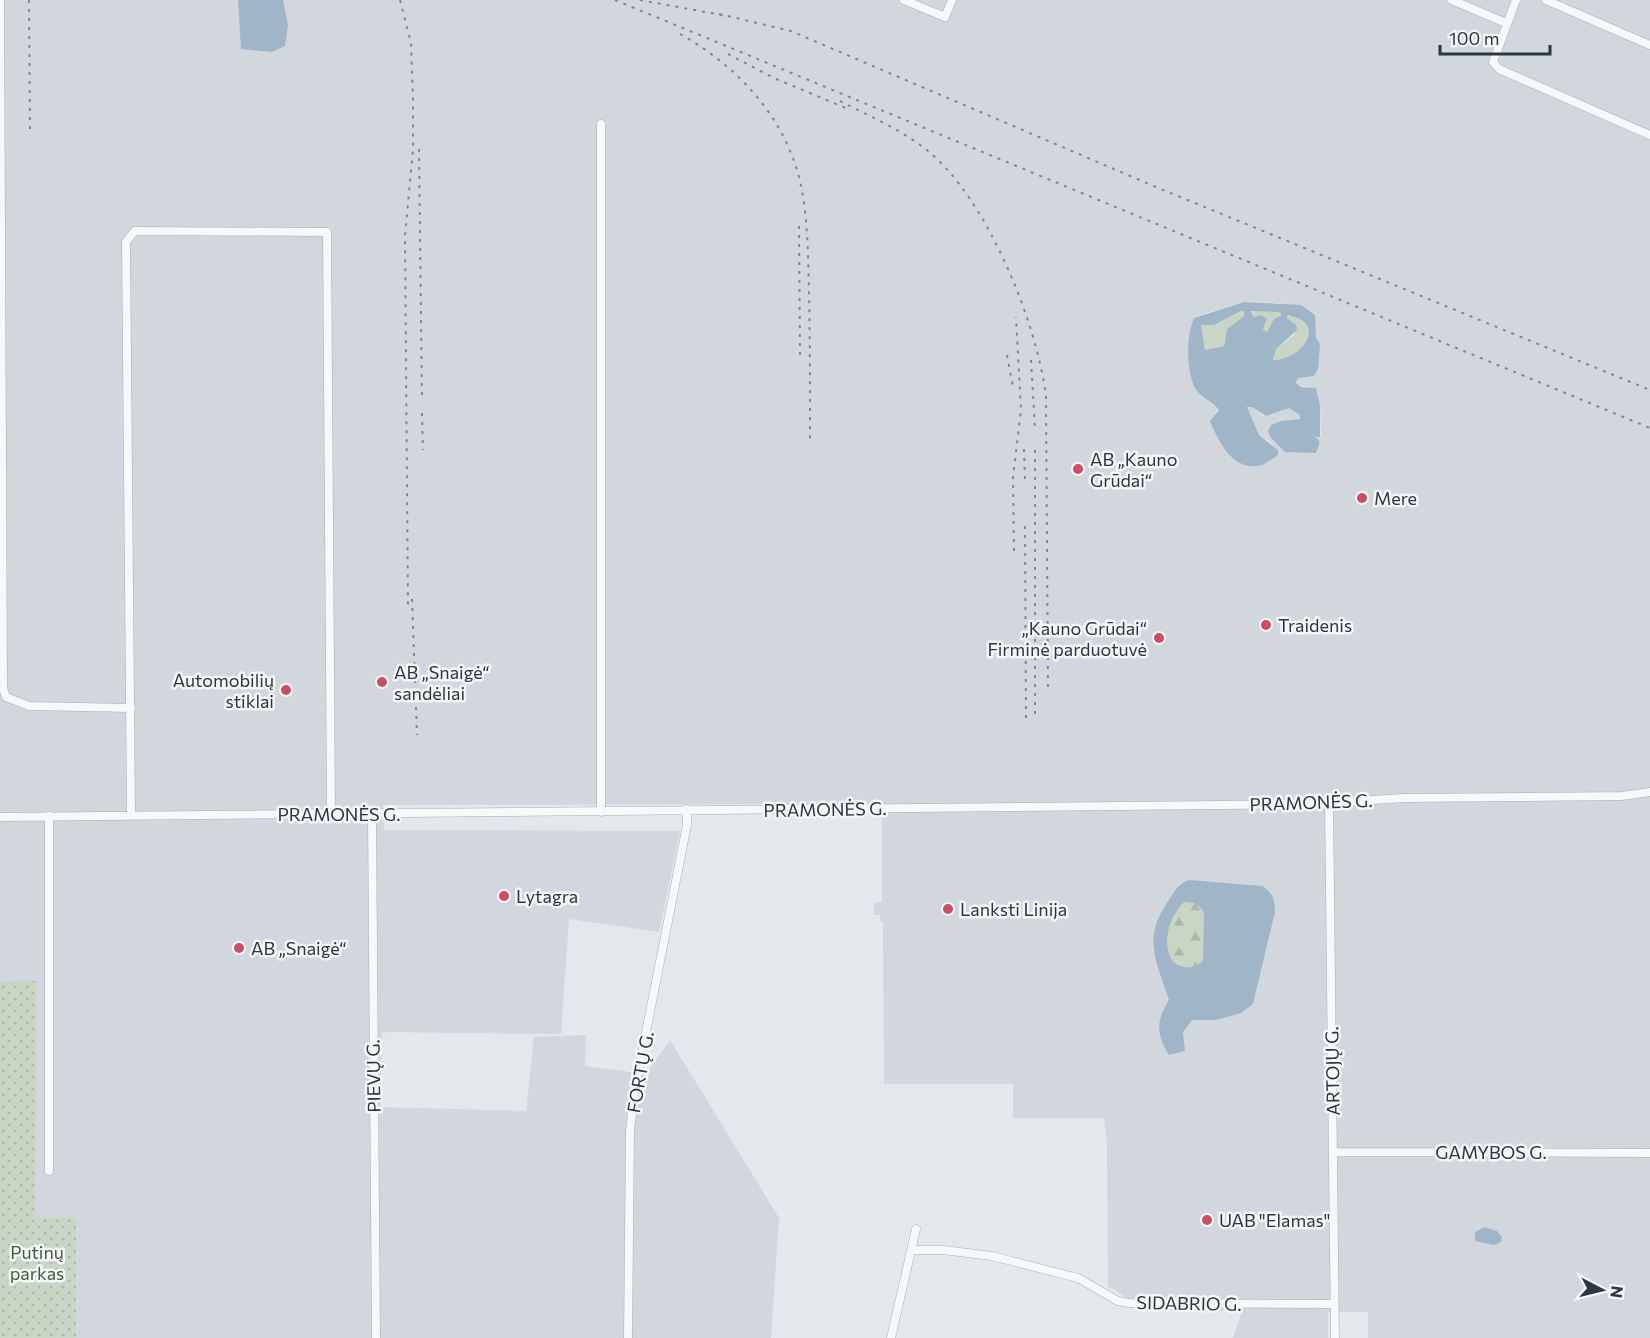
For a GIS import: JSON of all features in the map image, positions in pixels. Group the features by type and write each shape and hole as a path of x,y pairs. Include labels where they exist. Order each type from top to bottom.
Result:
{"street":[{"path":"0,0 3,688 6,697 29,706 131,708"},
{"path":"904,0 945,17 952,0"},
{"path":"1452,0 1506,23"},
{"path":"1516,0 1493,62 1499,69 1650,135"},
{"path":"1546,0 1650,45"},
{"path":"601,123 601,812"},
{"path":"131,815 126,242 135,231 327,232 331,814"},
{"name":"PRAMONĖS G.","path":"0,817 1329,803 1404,798 1622,796 1650,792"},
{"name":"ARTOJŲ G.","path":"1329,803 1335,1338"},
{"name":"FORTŲ G.","path":"628,1338 630,1131 635,1089 687,825 687,809"},
{"name":"PIEVŲ G.","path":"372,814 376,1338"},
{"path":"49,816 49,1171"},
{"name":"GAMYBOS G.","path":"1333,1152 1650,1153"},
{"path":"891,1338 916,1229"},
{"name":"SIDABRIO G.","path":"910,1253 913,1250 934,1250 992,1256 1078,1278 1118,1300 1129,1303 1334,1304"}],"shaded area":[{"path":"0,0 1650,0 1650,1338 1368,1338 1368,1312 1328,1312 1328,1338 1233,1338 1242,1311 1136,1310 1124,1296 1108,1286 1107,1143 1104,1118 1013,1118 1013,1084 884,1084 883,922 880,921 880,915 874,915 874,903 882,902 882,804 383,805 384,830 680,831 659,932 569,919 561,1034 382,1032 380,1107 526,1111 534,1037 586,1035 585,1066 646,1074 670,1040 779,1218 771,1338 76,1338 76,1218 35,1217 37,982 0,982","holes":["1244,302 1281,303 1307,308 1316,328 1316,337 1319,341 1311,377 1299,377 1296,383 1298,386 1308,386 1320,406 1321,436 1314,435 1305,426 1320,442 1316,453 1284,451 1271,438 1281,421 1300,419 1300,415 1289,408 1263,416 1252,407 1247,407 1259,435 1271,442 1278,455 1261,465 1232,456 1222,447 1215,414 1218,408 1209,401 1193,379 1189,347 1194,318"]}],"green space":[{"path":"1252,310 1279,312 1282,315 1274,319 1267,333 1263,330 1267,318 1260,315 1254,317"},
{"path":"1244,311 1244,316 1227,332 1224,346 1205,350 1201,325 1214,325"},
{"path":"1291,315 1302,321 1307,328 1308,336 1299,350 1282,359 1272,360 1276,349 1295,334 1294,323 1286,318"},
{"path":"1184,902 1196,904 1204,913 1203,960 1196,966 1189,967 1173,962 1169,955 1167,939 1174,916"},
{"name":"Putinų parkas","path":"37,981 35,1217 76,1218 76,1338 0,1338 0,982"}],"water":[{"path":"238,0 283,0 288,25 285,46 272,52 241,49"},
{"path":"1244,302 1301,305 1315,315 1316,337 1320,344 1318,369 1314,376 1298,378 1296,383 1301,387 1316,388 1320,406 1320,437 1315,437 1320,442 1316,453 1285,452 1271,438 1268,431 1271,425 1281,421 1300,419 1300,415 1289,408 1266,416 1252,407 1247,407 1259,435 1278,450 1278,455 1263,464 1248,466 1240,463 1227,452 1210,421 1219,410 1195,388 1192,381 1188,343 1194,318","holes":["1241,311 1244,311 1244,316 1227,329 1224,346 1205,350 1201,325 1214,325","1251,311 1279,312 1282,315 1274,319 1267,332 1263,330 1267,318 1260,315 1254,317","1288,315 1300,320 1307,326 1309,333 1301,348 1293,354 1273,360 1276,349 1297,330 1296,325 1287,318"]},
{"path":"1189,880 1262,886 1273,897 1275,912 1253,1004 1241,1013 1216,1020 1192,1020 1183,1032 1185,1051 1169,1055 1159,1027 1169,1000 1157,963 1153,940 1159,916 1176,889","holes":["1184,902 1193,903 1204,913 1203,960 1196,966 1189,967 1173,962 1169,955 1167,939 1174,915"]},
{"path":"1484,1227 1497,1231 1502,1237 1501,1242 1494,1245 1475,1241 1475,1232"}],"railway":[{"path":"29,0 30,131"},
{"path":"400,0 411,43 413,100 413,149 405,236 408,608"},
{"path":"615,0 1650,428"},
{"path":"640,0 727,16"},
{"path":"719,14 791,31 1156,187 1650,390"},
{"path":"680,34 723,63 759,99 774,120 796,166 804,203 807,241 810,442"},
{"path":"728,54 774,78 848,109"},
{"path":"840,101 907,136 928,151 950,172 989,230 1020,299 1041,367 1046,397 1048,690"},
{"path":"419,149 422,401"},
{"path":"799,226 800,355"},
{"path":"1014,551 1013,477 1021,410 1016,317"},
{"path":"1007,355 1013,387"},
{"path":"1031,360 1035,429"},
{"path":"422,413 423,450"},
{"path":"1024,449 1025,482"},
{"path":"1035,450 1035,719"},
{"path":"1025,526 1026,720"},
{"path":"412,599 417,735"}],"place":[{"name":"AB „Kauno Grūdai“","path":"1078,469"},
{"name":"Mere","path":"1362,498"},
{"name":"Traidenis","path":"1266,625"},
{"name":"„Kauno Grūdai“ Firminė parduotuvė","path":"1159,638"},
{"name":"AB „Snaigė“ sandėliai","path":"382,682"},
{"name":"Automobilių stiklai","path":"286,690"},
{"name":"Lytagra","path":"504,896"},
{"name":"Lanksti Linija","path":"948,909"},
{"name":"AB „Snaigė“","path":"239,948"},
{"name":"UAB \"Elamas\"","path":"1207,1220"}]}
